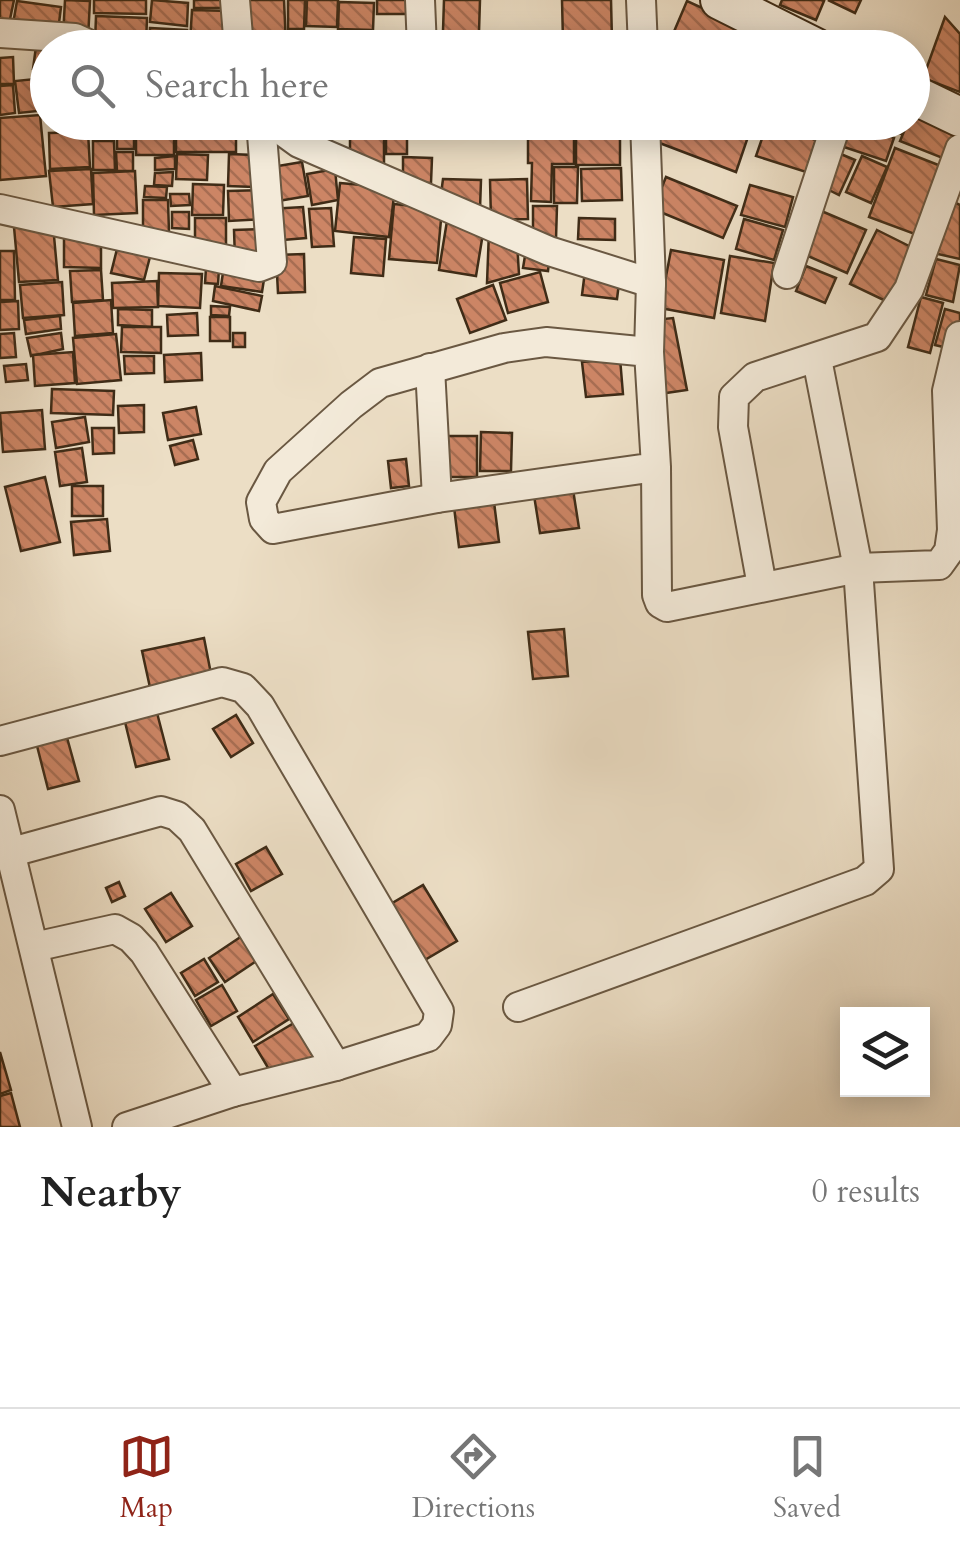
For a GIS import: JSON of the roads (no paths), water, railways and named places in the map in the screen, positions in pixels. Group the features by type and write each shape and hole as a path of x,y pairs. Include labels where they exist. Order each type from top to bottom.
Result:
{"street":[{"path":"235,0 238,30"},
{"path":"420,0 421,30"},
{"path":"641,0 642,30"},
{"path":"720,0 780,30"},
{"path":"0,34 30,36"},
{"path":"930,102 960,116"},
{"path":"0,208 259,267 272,262 262,140"},
{"path":"295,140 548,251 651,283"},
{"path":"647,140 649,352 660,603 667,607 694,603 858,568 939,565 949,551 952,530 947,391 960,336"},
{"path":"787,274 831,140"},
{"path":"762,586 733,426 734,397 754,376 876,337 909,288 960,149"},
{"path":"649,352 546,342 504,348 380,383 278,471 260,502 264,519 273,529 436,498 656,467"},
{"path":"518,1007 865,880 880,869 858,568 817,358"},
{"path":"430,368 436,498"},
{"path":"0,740 222,682 244,688 260,706 440,1012 428,1037 126,1127"},
{"path":"0,810 76,1127"},
{"path":"12,852 161,811 176,816 192,830 336,1066"},
{"path":"34,947 115,929 131,938 144,952 233,1092"}]}
